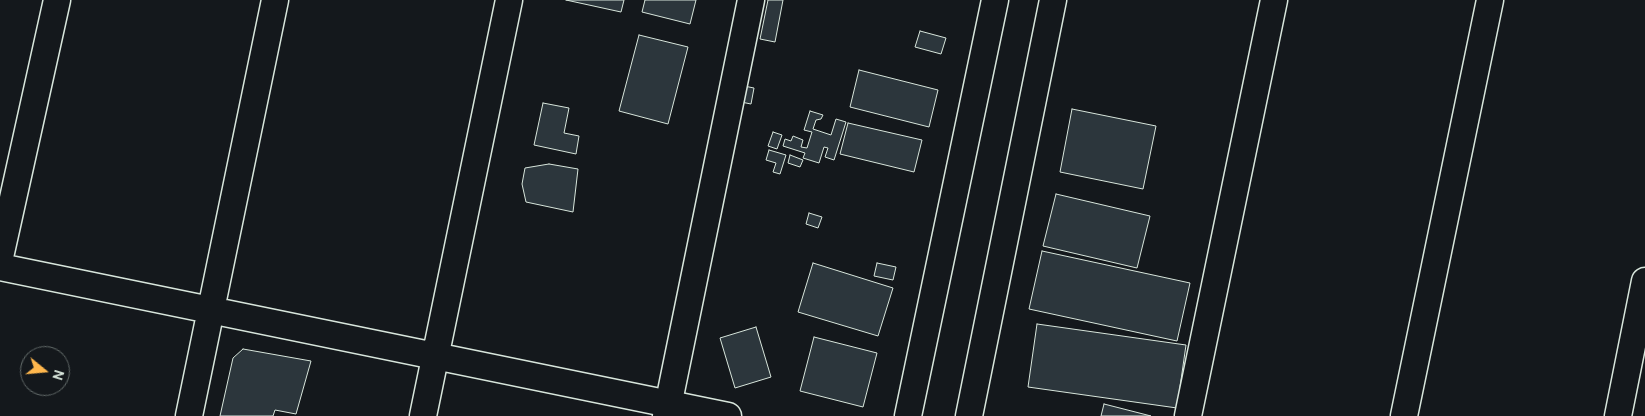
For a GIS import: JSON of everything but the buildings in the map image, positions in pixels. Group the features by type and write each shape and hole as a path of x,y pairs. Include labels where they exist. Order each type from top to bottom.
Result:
{"street":[{"path":"0,257 57,0"},
{"path":"189,416 276,0"},
{"path":"423,416 509,0"},
{"path":"667,410 751,0"},
{"path":"908,416 995,0"},
{"path":"969,416 1054,0"},
{"path":"1188,416 1274,0"},
{"path":"1404,416 1490,0"},
{"path":"0,267 436,356 667,410 728,416"},
{"path":"1618,416 1645,282"}]}
